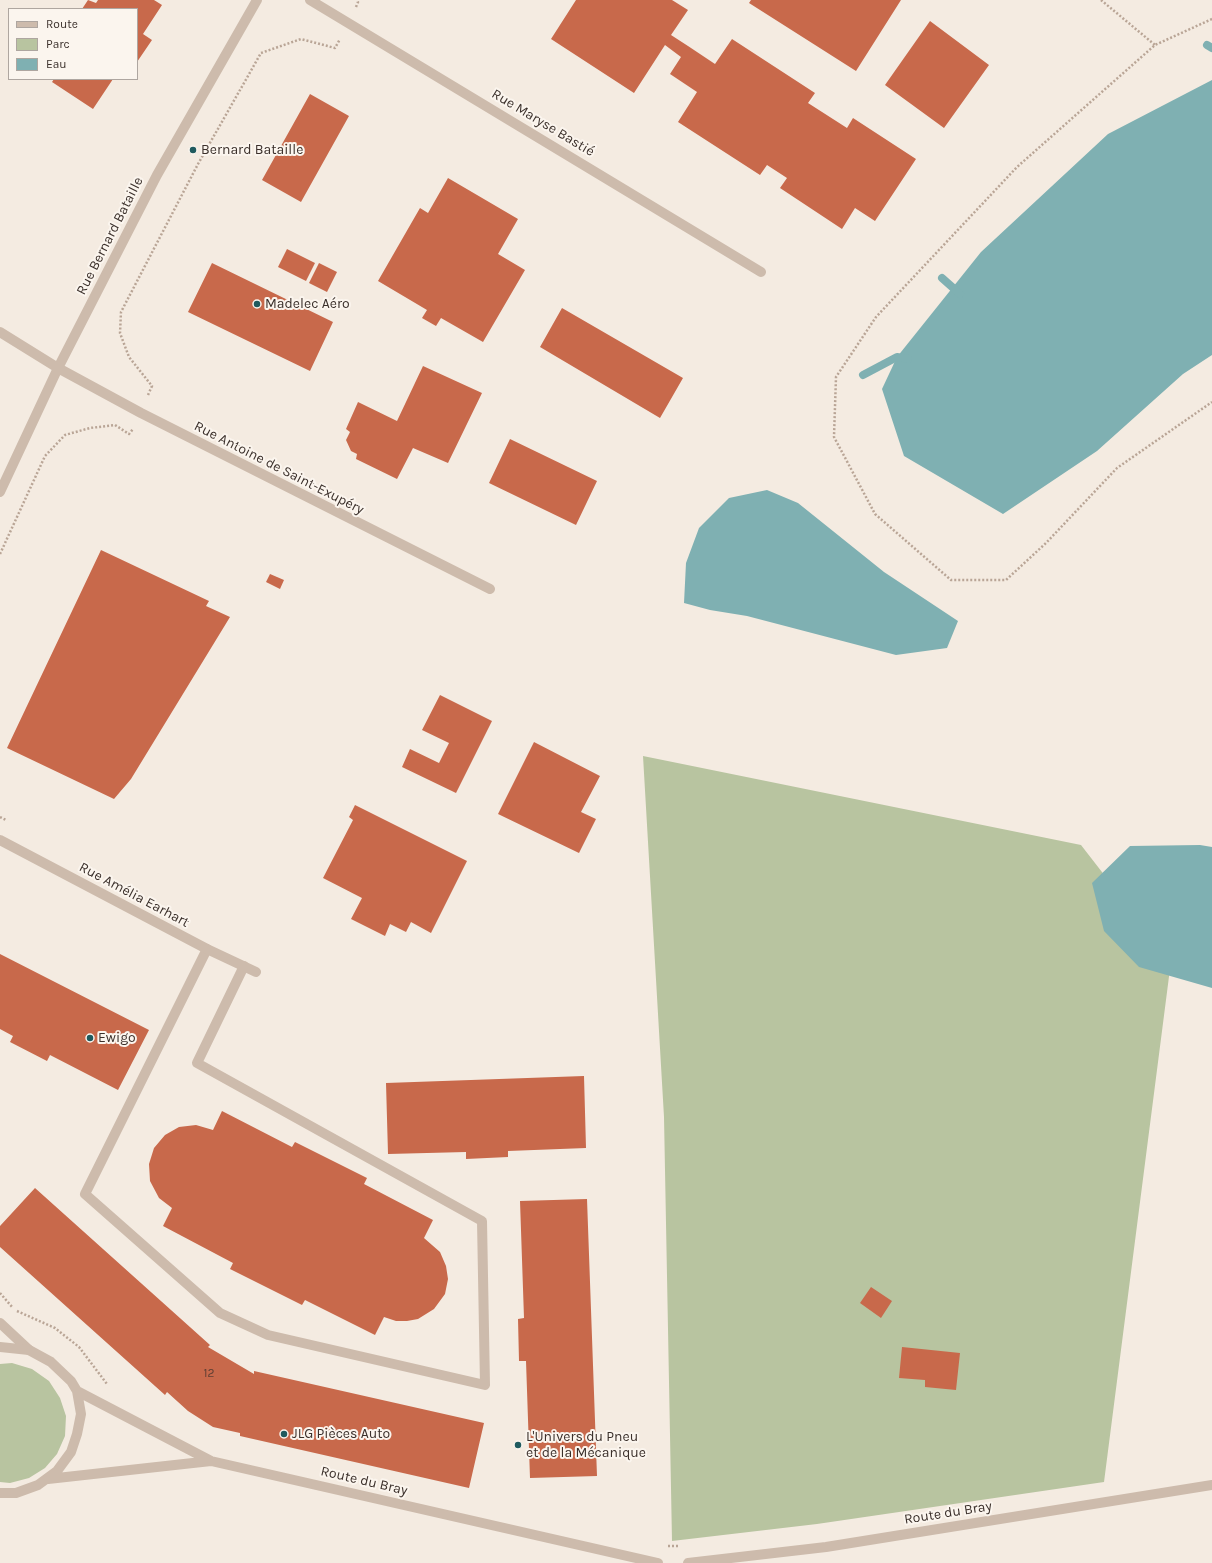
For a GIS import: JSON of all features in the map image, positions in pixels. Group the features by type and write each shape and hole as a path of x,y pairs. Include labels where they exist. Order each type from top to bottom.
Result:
{"street":[{"name":"Rue Bernard Bataille","path":"0,492 58,368 157,175 257,0"},
{"name":"Rue Maryse Bastié","path":"310,0 761,272"},
{"name":"Rue Antoine de Saint-Exupéry","path":"0,332 58,368 141,414 490,589"},
{"name":"Rue Amélia Earhart","path":"0,840 256,972"},
{"path":"207,948 85,1194 220,1313 268,1336 485,1385 482,1221 197,1063 244,966"},
{"path":"0,1323 29,1350"},
{"name":"Route du Bray","path":"0,1347 29,1350 51,1362 71,1381 76,1391 81,1414 77,1434 71,1452 58,1472 38,1485 16,1493 0,1493"},
{"name":"Route du Bray","path":"76,1391 211,1461 658,1563"},
{"path":"47,1480 211,1461"},
{"name":"Route du Bray","path":"688,1563 826,1547 1212,1485"}],"path":[{"path":"0,554 45,456 65,435 90,428 115,425 130,434 141,414 152,386 129,357 120,333 121,312 198,164 261,53 302,39 334,48 349,24 358,2 356,0"},
{"path":"1101,0 1155,45"},
{"path":"1212,19 1155,45 1017,167 876,316 836,377 834,437 875,514 951,580 1006,580 1046,543 1117,468 1212,402"},
{"path":"0,1293 16,1311 55,1328 79,1347 113,1389"},
{"path":"665,1545 681,1546"}],"green space":[{"path":"643,756 1081,845 1171,961 1104,1482 817,1524 672,1541 664,1117"},
{"path":"12,1363 32,1369 49,1381 60,1398 66,1416 65,1436 57,1454 45,1468 29,1478 10,1483 0,1482 0,1364"}],"water":[{"path":"1212,80 1212,355 1183,374 1097,451 1003,514 904,456 882,389 897,357 981,252 1108,134"},
{"path":"767,490 798,503 884,572 958,621 947,648 896,655 747,616 710,610 684,603 686,563 699,528 729,498"},
{"path":"1200,845 1212,847 1212,988 1139,967 1104,931 1092,883 1130,846"}],"building":[{"path":"88,0 96,3 98,0 154,0 162,5 143,34 152,40 138,61 138,8 83,8"},
{"path":"576,0 672,0 688,10 671,35 715,64 732,39 815,93 808,103 847,128 853,118 916,159 875,221 855,208 842,229 780,188 787,178 767,165 760,175 678,122 697,92 670,74 681,57 665,45 634,93 551,39"},
{"path":"751,0 901,0 856,71 749,3"},
{"path":"930,21 989,65 944,128 885,85"},
{"path":"53,80 112,80 93,109 52,82"},
{"path":"310,94 349,116 301,202 262,180"},
{"path":"448,178 518,219 498,254 525,270 483,342 441,318 436,326 422,318 427,310 378,281 420,208 428,213"},
{"path":"287,249 315,263 306,281 278,267"},
{"path":"212,263 333,322 310,371 188,312"},
{"path":"319,263 337,272 327,292 309,283"},
{"path":"562,308 683,378 660,418 540,347"},
{"path":"423,366 482,393 448,463 413,448 397,479 356,459 357,454 351,451 346,440 350,432 346,429 358,402 397,421"},
{"path":"510,439 597,481 576,525 489,483"},
{"path":"101,550 209,601 206,606 230,617 131,779 114,799 7,748"},
{"path":"270,574 284,580 280,589 266,582"},
{"path":"440,695 492,721 456,793 402,767 410,749 439,763 449,743 422,730"},
{"path":"534,742 600,776 581,812 596,819 579,853 498,814"},
{"path":"355,805 467,861 431,933 411,922 406,932 390,924 385,936 351,919 362,898 323,878 353,820 349,817"},
{"path":"0,954 149,1030 118,1090 50,1055 47,1061 10,1042 13,1036 0,1029"},
{"path":"584,1076 586,1148 508,1151 508,1157 466,1159 466,1152 388,1154 386,1083"},
{"path":"222,1111 292,1147 295,1142 367,1178 364,1184 433,1220 424,1238 440,1252 446,1266 448,1279 445,1294 434,1309 418,1319 407,1321 396,1321 384,1317 375,1335 305,1300 302,1305 230,1269 233,1263 163,1226 172,1208 159,1198 150,1181 149,1164 154,1148 165,1135 179,1127 196,1125 213,1130"},
{"path":"35,1188 210,1345 208,1347 254,1374 254,1371 484,1423 469,1488 240,1436 240,1433 213,1427 188,1411 167,1392 165,1395 0,1247 0,1226"},
{"path":"587,1199 597,1476 530,1478 526,1361 519,1361 518,1319 524,1318 520,1201"},
{"path":"871,1287 892,1301 881,1318 860,1303"},
{"path":"902,1347 960,1353 956,1390 925,1387 925,1380 899,1378"}],"waterway":[{"path":"1207,45 1212,48"},
{"path":"942,278 960,294"},
{"path":"863,375 897,357 908,359"}],"place":[{"name":"Bernard Bataille","path":"193,150"},
{"name":"Madelec Aéro","path":"257,304"},
{"name":"Ewigo","path":"90,1038"},
{"name":"JLG Pièces Auto","path":"284,1434"},
{"name":"L'Univers du Pneu et de la Mécanique","path":"518,1445"}]}
